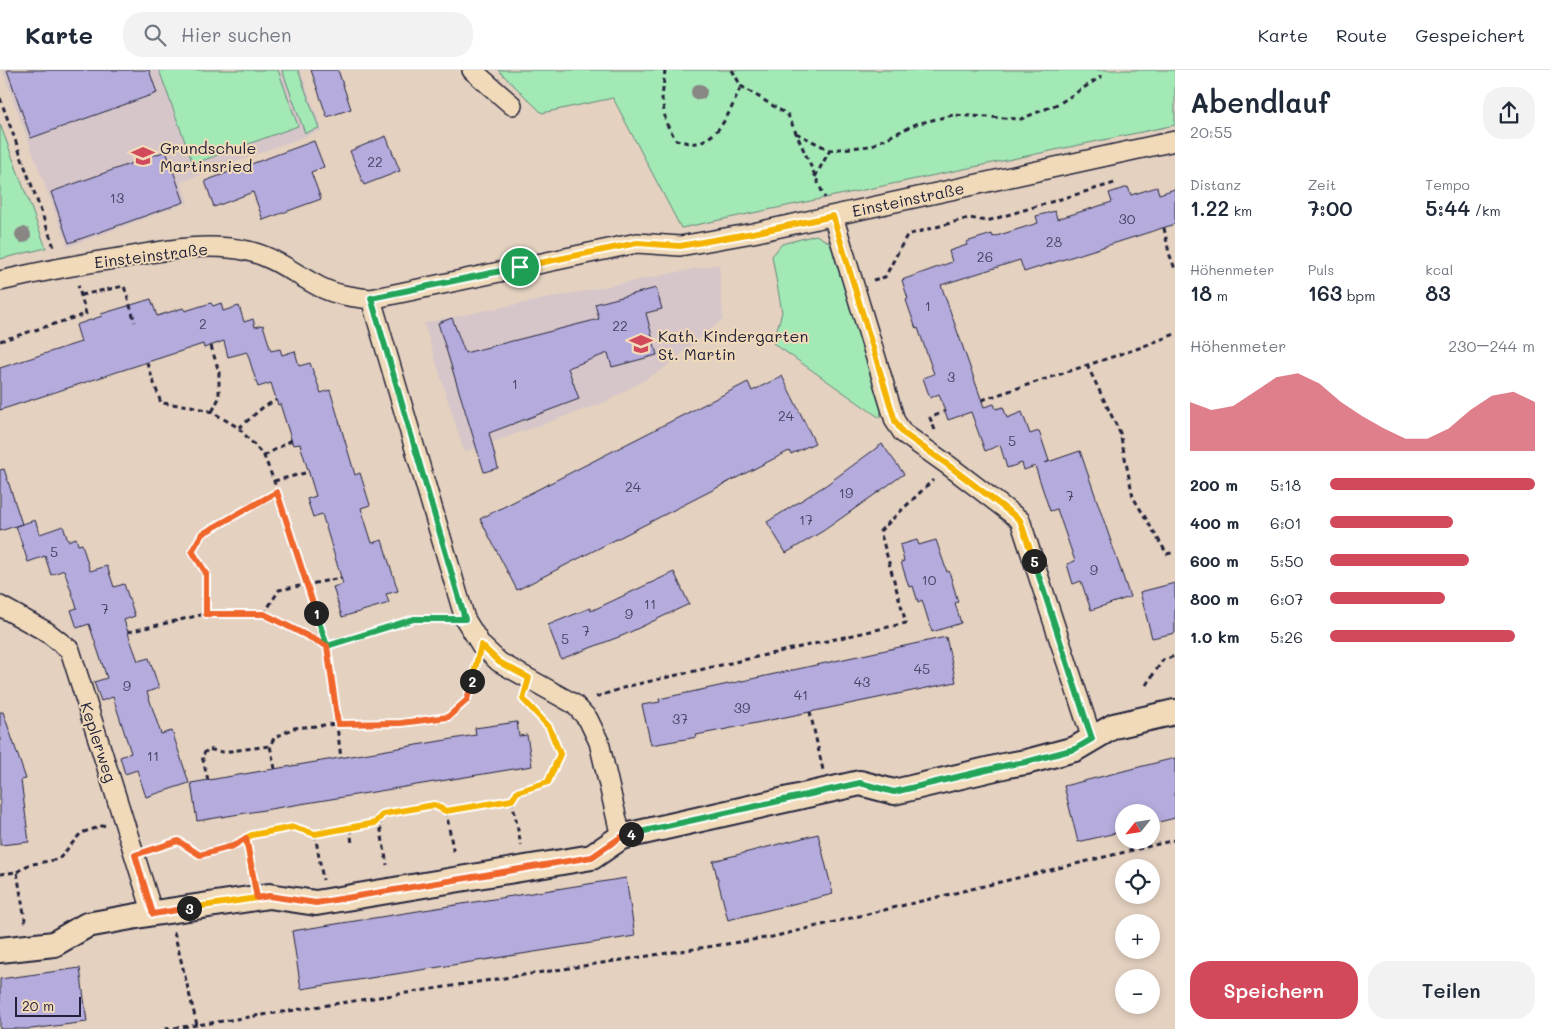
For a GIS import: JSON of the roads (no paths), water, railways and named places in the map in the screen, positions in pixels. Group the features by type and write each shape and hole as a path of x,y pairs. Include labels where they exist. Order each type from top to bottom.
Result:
{"street":[{"path":"472,70 512,106"},
{"name":"Einsteinstraße","path":"0,280 68,266 207,246 249,251 280,263 320,287 344,296 371,298 637,243 680,246 753,233 1175,141"},
{"path":"833,216 895,421 903,433 1020,520 1092,739"},
{"path":"371,298 465,619 481,645 499,662 574,704 588,719 598,742 621,837"},
{"name":"Keplerweg","path":"0,606 47,632 70,650 135,855 161,912"},
{"path":"0,950 54,944 87,924 161,912 269,896 316,903 592,857 621,837 860,783 894,792 1075,749 1114,726 1175,712"}],"place":[{"name":"Grundschule Martinsried","path":"143,156"},
{"name":"Kath. Kindergarten St. Martin","path":"641,344"}]}
